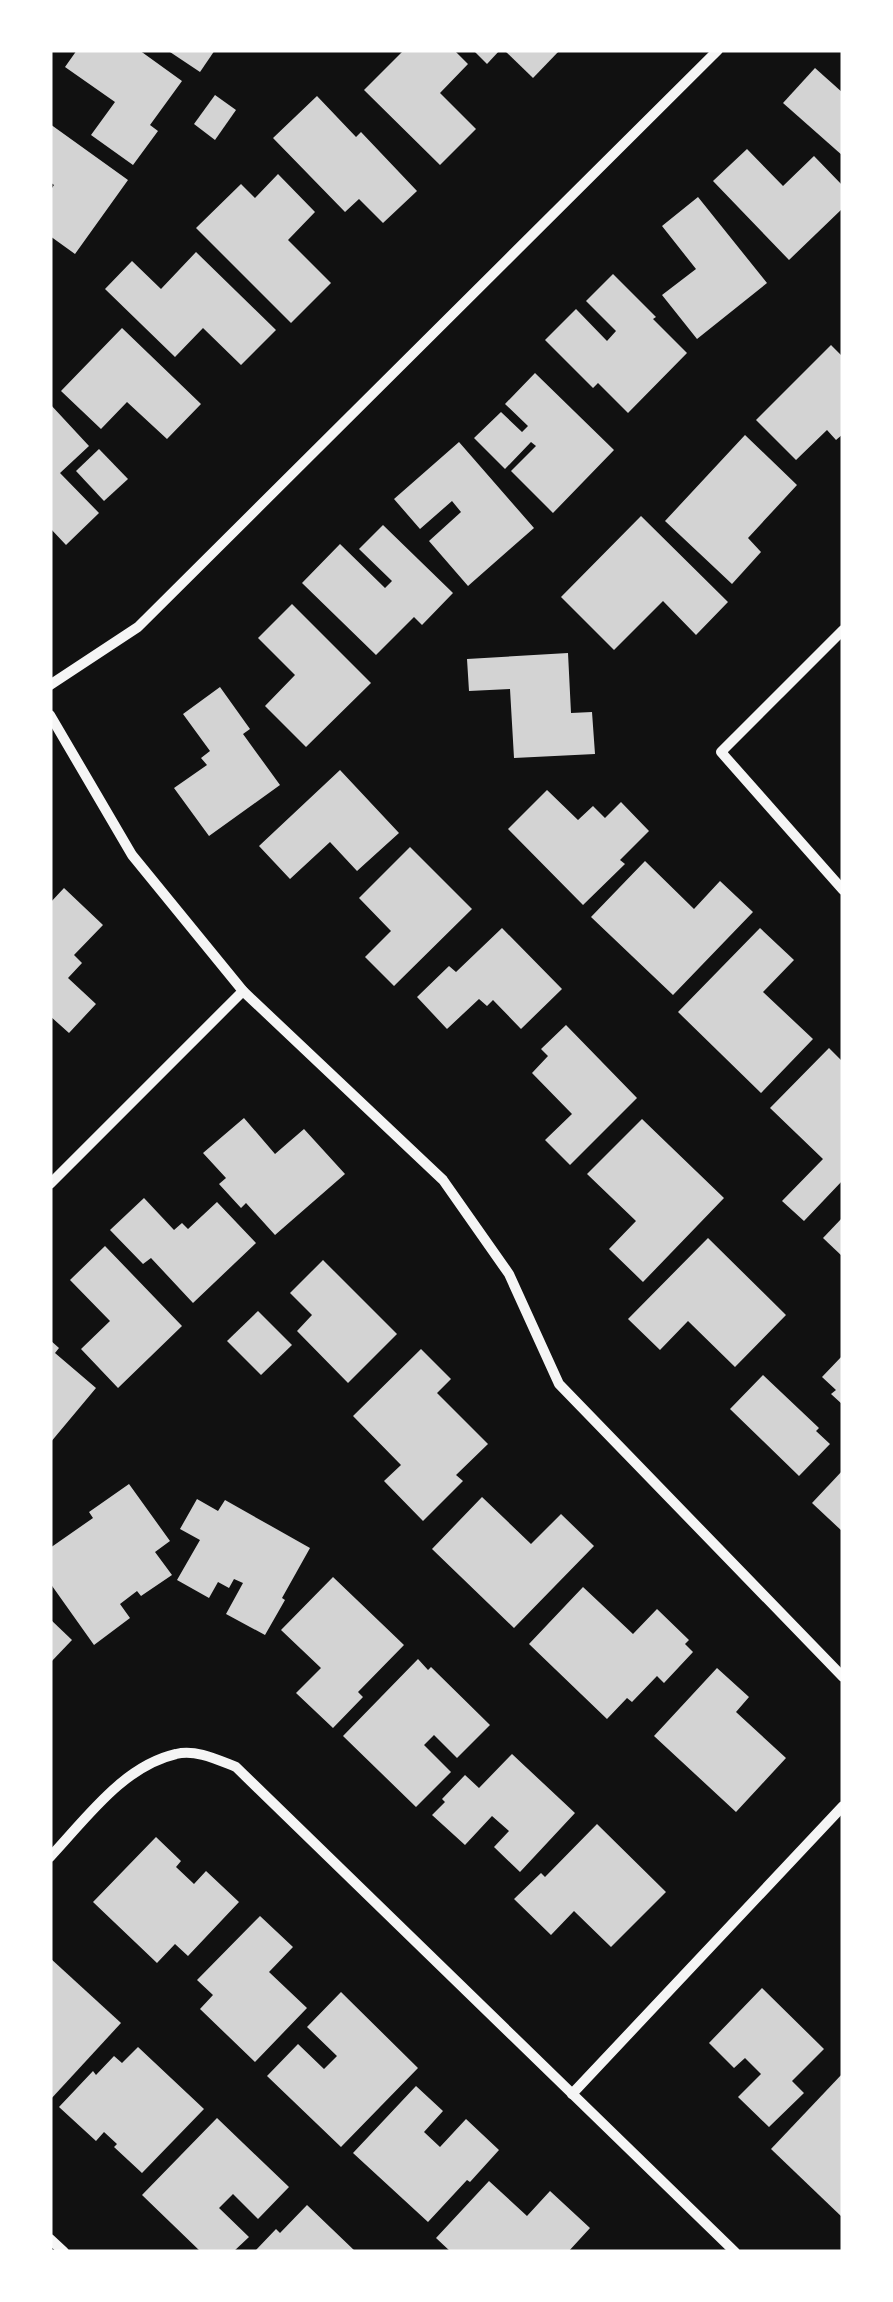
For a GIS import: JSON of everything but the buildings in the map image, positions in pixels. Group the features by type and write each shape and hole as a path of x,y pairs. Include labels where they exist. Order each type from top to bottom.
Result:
{"street":[{"path":"50,685 138,627 718,50"},
{"path":"843,630 721,752 843,890"},
{"path":"50,714 132,855 243,991 444,1180 509,1274 560,1384 843,1678"},
{"path":"50,1184 243,991"},
{"path":"50,1856 120,1785 145,1767 178,1753 208,1756 236,1768 735,2252"},
{"path":"572,2094 843,1806"},
{"path":"50,2239 64,2252"}]}
